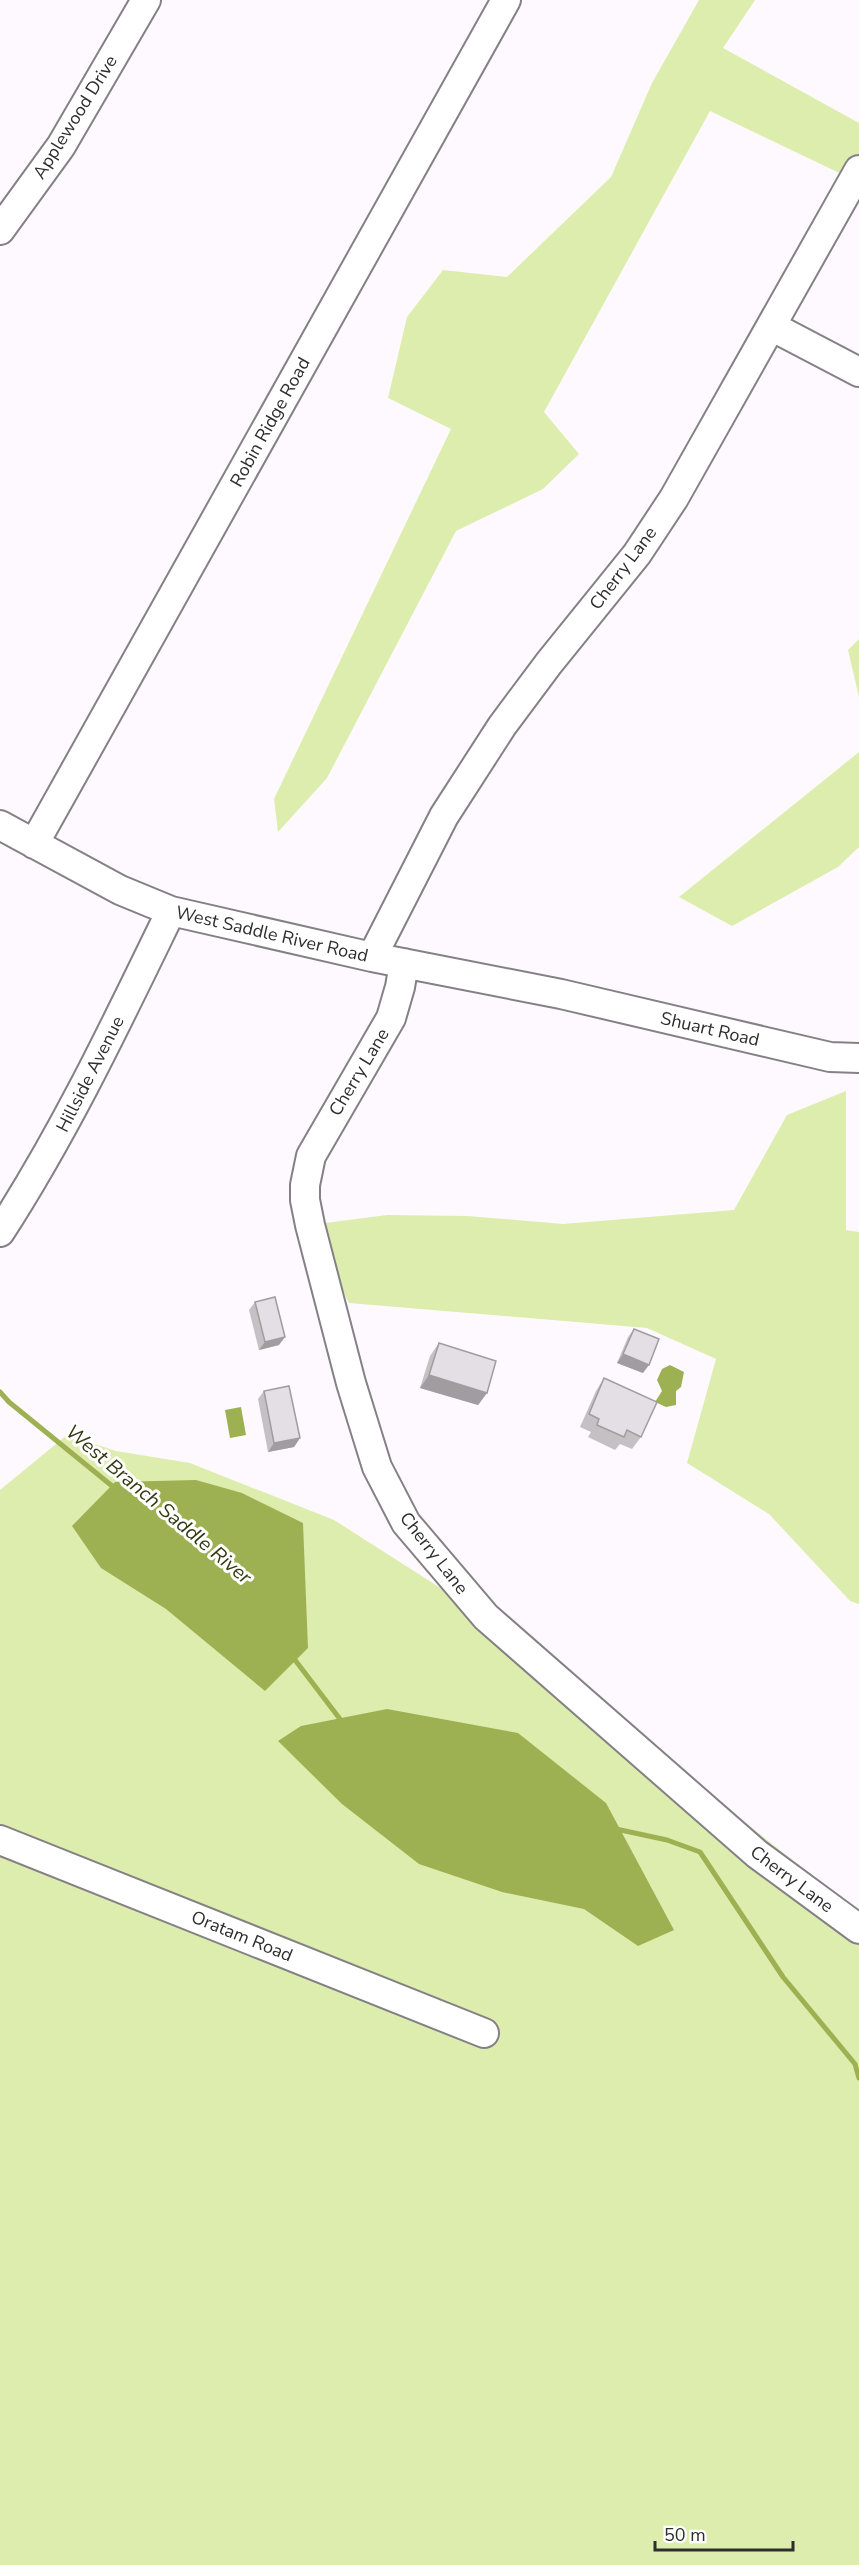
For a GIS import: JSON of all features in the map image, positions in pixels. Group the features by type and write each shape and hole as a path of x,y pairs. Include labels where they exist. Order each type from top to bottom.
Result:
{"street":[{"name":"Applewood Drive","path":"0,230 61,146 146,0"},
{"name":"Robin Ridge Road","path":"34,844 506,0"},
{"name":"Cherry Lane","path":"372,957 444,816 502,726 542,672 637,554 674,498 859,170"},
{"path":"771,326 859,372"},
{"name":"West Saddle River Road","path":"0,825 120,890 171,911 372,957 561,994"},
{"name":"Hillside Avenue","path":"0,1232 37,1175 96,1063 171,911"},
{"name":"Cherry Lane","path":"404,963 391,1018 311,1156 305,1185 305,1200 310,1225 351,1383 377,1467 406,1522 486,1617 757,1854 859,1929"},
{"name":"Shuart Road","path":"561,994 830,1057 859,1058"},
{"name":"Oratam Road","path":"0,1840 484,2033"}],"shaded area":[{"path":"699,0 755,0 723,48 859,123 859,170 854,180 710,111 544,412 579,454 543,489 456,531 327,778 278,832 274,799 451,429 388,398 407,317 443,270 507,277 611,177 652,83"},
{"path":"859,639 859,697 848,650"},
{"path":"859,752 859,847 838,867 732,926 679,897"},
{"path":"846,1091 846,1230 859,1232 859,1604 850,1601 769,1514 687,1463 716,1359 647,1328 349,1303 310,1225 387,1215 468,1216 563,1224 734,1210 787,1115"},
{"path":"67,1435 116,1451 190,1463 334,1520 486,1617 859,1913 859,2565 0,2565 0,1490"}],"water":[{"path":"670,1365 684,1372 681,1387 676,1391 676,1405 666,1407 655,1402 662,1391 657,1380 662,1369"},
{"path":"241,1407 246,1435 230,1438 225,1410"},
{"path":"196,1480 242,1493 303,1523 308,1648 265,1691 166,1609 101,1568 72,1526 115,1482"},
{"path":"387,1709 518,1733 606,1803 674,1930 638,1946 584,1909 502,1892 419,1864 342,1804 278,1741 301,1726"}],"building":[{"path":"275,1297 285,1337 265,1342 255,1302"},
{"path":"634,1329 659,1339 649,1365 623,1354"},
{"path":"439,1343 496,1361 487,1393 429,1375"},
{"path":"604,1378 657,1402 641,1437 627,1430 624,1437 597,1425 599,1419 589,1414"},
{"path":"289,1386 300,1438 274,1443 264,1391"}],"waterway":[{"name":"West Branch Saddle River","path":"0,1392 9,1402 117,1490"},
{"name":"West Branch Saddle River","path":"292,1656 343,1723"},
{"name":"West Branch Saddle River","path":"616,1829 667,1840 700,1852 783,1977 855,2064 859,2078"}]}
